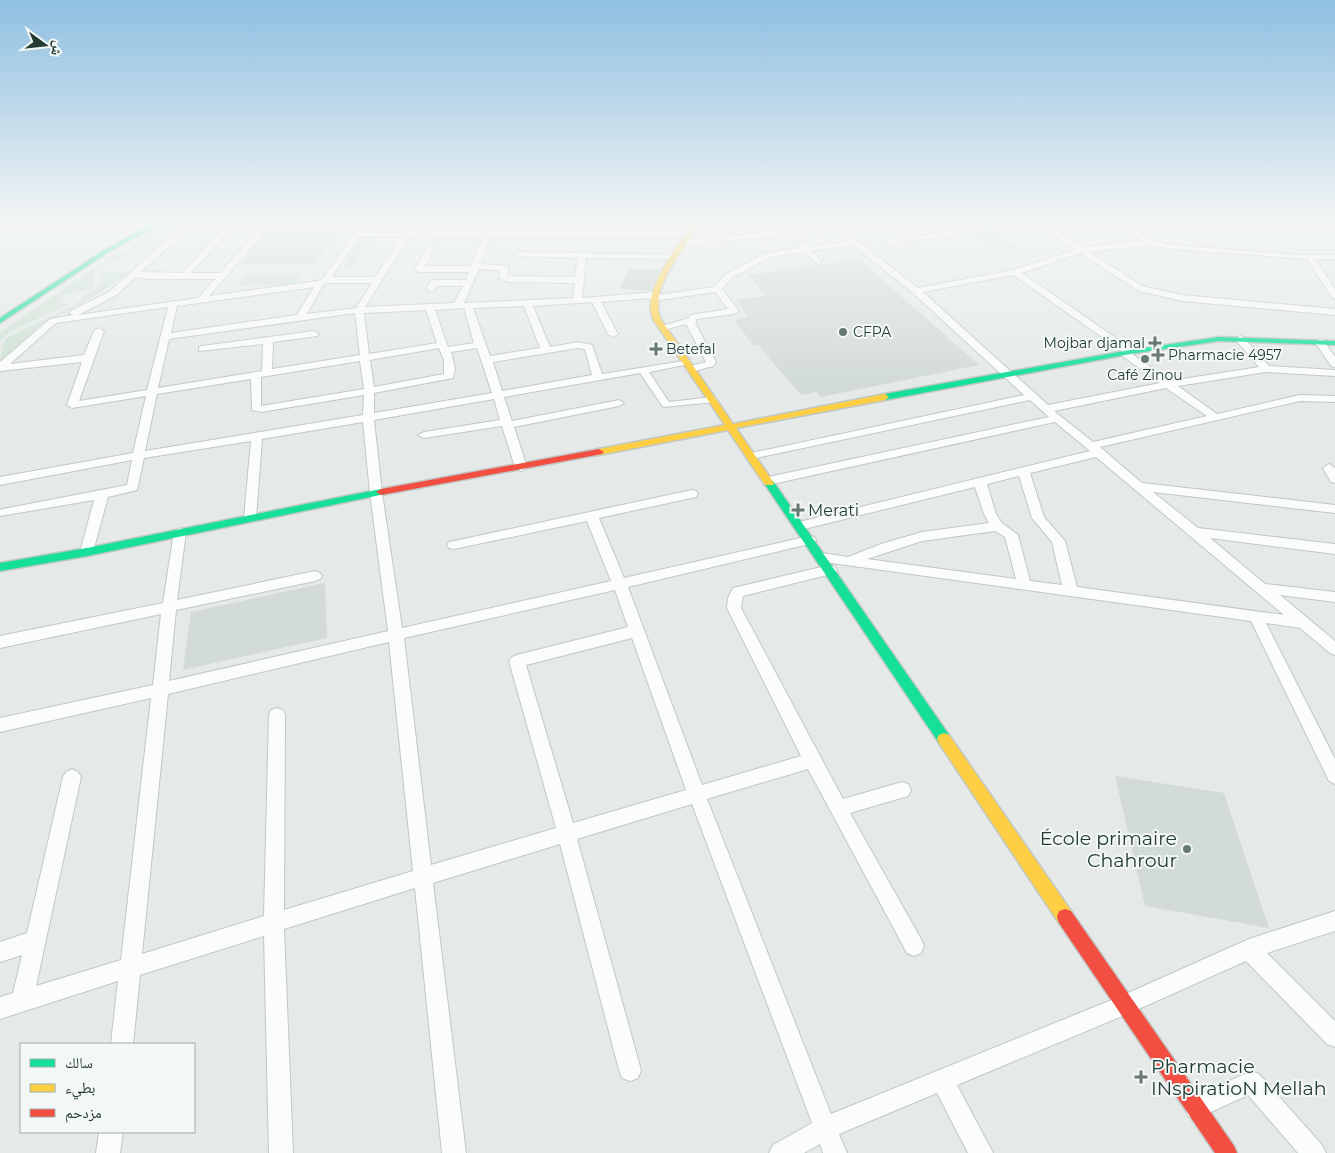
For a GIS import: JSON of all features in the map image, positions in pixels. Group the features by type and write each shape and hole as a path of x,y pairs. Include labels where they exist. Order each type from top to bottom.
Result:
{"main road":[{"path":"0,312 59,273"},
{"path":"0,321 73,273"},
{"path":"667,273 655,294 653,310 688,365 822,558 1227,1153"},
{"path":"0,567 87,552 376,493 1006,374 1127,353 1200,341 1240,339 1335,342"}],"street":[{"path":"184,276 187,273"},
{"path":"201,300 225,273"},
{"path":"301,316 329,273"},
{"path":"383,273 359,310 369,390 368,418 376,493 396,634 454,1153"},
{"path":"473,273 462,305 487,360 521,467"},
{"path":"503,273 503,278 508,279 580,280"},
{"path":"576,301 581,273"},
{"path":"166,337 301,316 359,310 576,301 717,289 734,273"},
{"path":"893,273 916,291 1046,409 1335,649"},
{"path":"916,291 1011,273"},
{"path":"1016,273 1215,417"},
{"path":"1116,273 1139,288 1182,298 1335,312"},
{"path":"1320,273 1335,296"},
{"path":"0,367 53,321 112,294 135,274 222,276"},
{"path":"53,321 323,281 379,280"},
{"path":"431,289 433,284 469,283"},
{"path":"664,327 691,320 694,317 734,311 717,289"},
{"path":"595,299 613,334"},
{"path":"527,303 546,350"},
{"path":"2,513 102,495 133,487 144,426 174,304"},
{"path":"268,340 256,408 258,409 435,380 449,376 451,371 430,307"},
{"path":"0,481 140,455 257,437 643,370 710,364 711,362 690,323 691,320"},
{"path":"248,342 249,324"},
{"path":"99,331 72,405 366,358 444,347 480,345"},
{"path":"202,349 314,334"},
{"path":"1240,339 1266,369"},
{"path":"1320,342 1335,364"},
{"path":"487,360 586,345 589,347 598,378"},
{"path":"0,367 88,358"},
{"path":"1046,409 1169,384 1266,369 1335,372"},
{"path":"643,370 667,405 712,400"},
{"path":"751,456 1032,396"},
{"path":"800,526 1023,471 1095,449 1215,417 1300,398 1335,399"},
{"path":"424,435 507,423 618,403"},
{"path":"768,481 1058,418"},
{"path":"250,518 257,437"},
{"path":"1023,471 1038,518 1058,541 1071,592"},
{"path":"980,482 990,514 997,526 1011,535 1024,585"},
{"path":"1139,486 1335,509"},
{"path":"454,545 692,494"},
{"path":"87,552 102,495"},
{"path":"592,516 620,585 697,795 835,1153"},
{"path":"849,562 882,547 900,542 946,532 997,526"},
{"path":"122,1043 169,607 180,532"},
{"path":"1193,532 1335,549"},
{"path":"0,725 160,691 396,634 620,585 809,540"},
{"path":"822,558 1304,624"},
{"path":"830,570 738,592 734,598 734,608 812,760 914,946"},
{"path":"0,642 315,576"},
{"path":"1260,588 1335,597"},
{"path":"1256,617 1335,776"},
{"path":"630,1070 568,834 517,661 636,631"},
{"path":"277,715 274,923 281,1153"},
{"path":"0,1008 422,877 812,760"},
{"path":"22,1001 72,777"},
{"path":"838,808 902,790"},
{"path":"781,1153 825,1128 1125,1005 1249,949 1335,921"},
{"path":"0,952 36,940"},
{"path":"1249,949 1335,1036"},
{"path":"942,1080 981,1153"},
{"path":"1196,1108 1252,1082 1314,1153"},
{"path":"108,1153 111,1133"}],"shaded area":[{"name":"CFPA","path":"763,273 875,273 979,365 821,397 816,392 801,395 758,345 753,345 734,320 748,317 736,300 766,296 748,275"},
{"path":"325,583 327,638 183,670 191,612"},
{"name":"École primaire Chahrour","path":"1115,776 1224,793 1269,928 1145,906"}],"green space":[{"path":"88,273 94,273 92,275 95,282 93,287 68,294 57,303 69,304 13,330 0,340 0,333"},
{"path":"101,273 131,273 79,305 40,325 0,363 2,346 8,337 76,305 85,295 99,287 102,283 99,277"},
{"path":"301,273 293,285 238,285 247,274"}],"building":[{"path":"628,273 659,273 650,290 620,288"}],"traffic: fast":[{"path":"0,321 73,273"},
{"path":"885,397 1130,352 1219,339 1335,343"},
{"path":"769,483 944,739"},
{"path":"0,567 87,552 381,492"}],"traffic: slow":[{"path":"665,273 654,298 653,307 656,318 769,483"},
{"path":"599,452 885,397"},
{"path":"944,739 1065,917"}],"traffic: jam":[{"path":"381,492 599,452"},
{"path":"1065,917 1227,1153"}],"place":[{"name":"CFPA","path":"843,332"},
{"name":"Mojbar djamal","path":"1155,343"},
{"name":"Betefal","path":"656,349"},
{"name":"Pharmacie 4957","path":"1158,355"},
{"name":"Café Zinou","path":"1145,359"},
{"name":"Merati","path":"798,510"},
{"name":"École primaire Chahrour","path":"1187,849"},
{"name":"Pharmacie INspiratioN Mellah","path":"1141,1077"}]}
